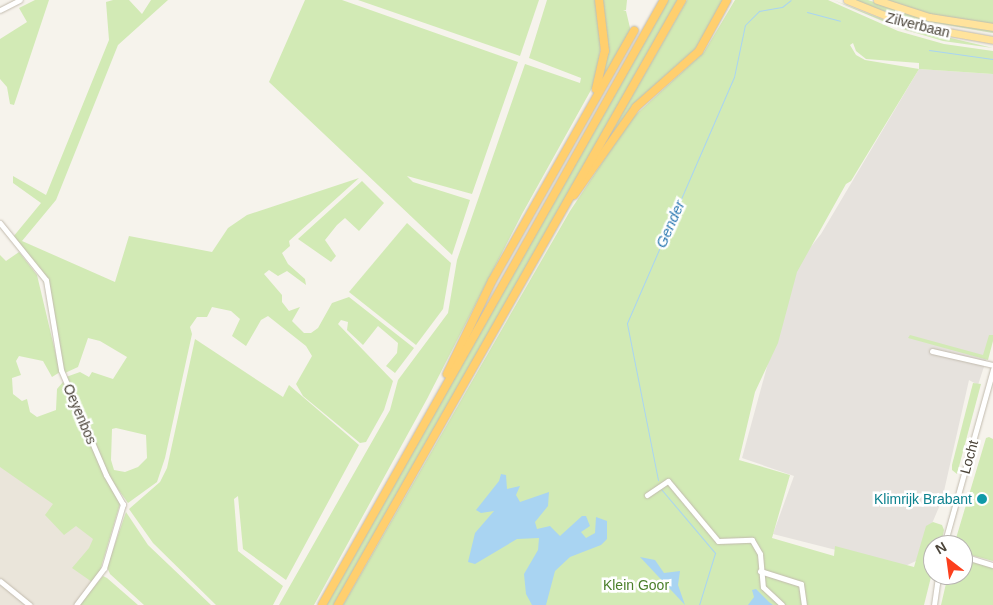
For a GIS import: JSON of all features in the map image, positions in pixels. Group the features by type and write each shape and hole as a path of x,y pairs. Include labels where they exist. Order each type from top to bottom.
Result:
{"highway":[{"path":"583,120 604,64 604,36 598,0"},
{"path":"322,605 664,0"},
{"path":"338,605 682,0"},
{"path":"558,216 636,107 699,51 726,0"},
{"path":"438,399 492,281 634,31"}],"main road":[{"name":"Zilverbaan","path":"847,0 917,27 993,40"},
{"name":"Zilverbaan","path":"877,0 929,17 993,27"}],"street":[{"path":"0,10 20,0"},
{"name":"Oeyenbos","path":"0,223 46,280 61,370 106,475 123,504 104,568 76,605"},
{"path":"932,351 993,367"},
{"name":"Locht","path":"947,535 993,367"},
{"path":"647,495 668,481 718,541 743,538 757,546 760,571 766,592 782,605"},
{"path":"973,559 993,565"},
{"path":"760,571 801,584 804,605"},
{"path":"0,581 30,605"},
{"path":"934,605 936,585"},
{"path":"930,605 934,598"}],"shaded area":[{"path":"919,69 993,74 993,339 978,385 969,380 942,500 927,535 923,535 923,545 916,561 903,567 773,534 794,476 742,458 794,268 821,234"},
{"path":"0,463 62,506 95,537 102,575 76,605 0,605"}],"green space":[{"path":"35,0 49,0 14,105 10,104 7,87 0,79 0,39 27,22 19,8"},
{"path":"129,0 142,14 151,0 168,0 118,45 56,200 22,241 115,282 129,236 212,252 228,228 247,215 359,178 289,241 290,246 282,253 288,264 305,279 306,285 287,271 278,276 269,270 264,274 282,295 282,302 289,311 300,307 292,321 304,333 311,333 318,328 332,303 349,297 414,348 395,373 386,366 397,353 398,343 378,326 363,345 347,330 348,322 341,320 338,324 393,381 384,410 366,442 360,443 303,396 296,384 312,356 306,346 268,316 261,320 246,346 232,336 240,319 231,311 212,307 207,317 197,317 190,327 192,334 165,458 157,482 128,503 107,474 66,377 80,372 89,377 92,372 113,379 127,357 100,341 88,338 78,367 65,373 42,273 13,237 41,203 13,183 13,176 46,195 109,40 106,2","holes":["116,428 146,435 147,458 138,467 125,472 114,470 111,460 112,429"]},
{"path":"305,0 342,0 518,62 472,194 407,176 413,182 470,200 452,255 269,82"},
{"path":"358,0 539,0 520,56"},
{"path":"547,0 595,0 602,36 596,81 522,214 427,399 314,605 279,605 390,410 398,380 448,313 457,260 525,64 580,83 581,78 529,58"},
{"path":"601,0 627,0 626,10 623,11 626,11 631,32 601,82 608,43"},
{"path":"668,0 679,0 335,605 325,605"},
{"path":"687,0 726,0 699,48 657,85 593,164"},
{"name":"Klein Goor","path":"735,0 828,0 898,31 944,44 993,51 993,74 919,69 851,181 846,184 797,272 778,343 755,392 739,460 790,475 772,538 834,556 835,546 914,567 923,536 923,585 929,585 924,605 343,605 570,211 631,119 704,52","holes":["853,43 856,51 866,59 919,63 919,69 865,60 856,55 850,45"]},
{"path":"833,0 900,26 993,48 943,41 899,28"},
{"path":"852,0 868,0 917,17 993,30 993,33 924,21 867,7"},
{"path":"882,0 993,0 993,24 928,14"},
{"path":"362,181 384,203 359,231 345,218 337,225 325,240 336,256 331,262 298,239"},
{"path":"407,223 451,263 443,309 416,345 349,292"},
{"path":"19,252 37,275 60,372 52,377 43,361 19,356 16,361 21,375 12,378 13,394 22,401 27,399 30,412 37,417 56,410 57,389 63,382 120,504 99,574 92,582 72,568 89,548 93,539 76,526 64,535 45,515 53,504 0,467 0,255 6,261"},
{"path":"910,335 983,355 989,335 993,335 993,341 988,360 908,338"},
{"path":"195,339 283,397 289,385 359,445 286,580 243,549 238,496 234,499 238,551 283,586 273,605 216,605 153,543 129,509 160,482 167,468"},
{"path":"973,383 981,384 957,474 952,470 952,465"},
{"path":"986,438 993,439 993,561 973,556 973,535 957,535"},
{"path":"126,512 148,545 211,605 144,605 110,574 107,567"},
{"path":"933,522 942,525 943,535 923,535 926,526"},
{"path":"973,561 993,567 993,605 941,605 946,585 973,585"},
{"path":"103,576 107,578 138,605 79,605"}],"water":[{"path":"501,474 506,475 507,489 520,486 516,495 520,502 549,492 548,506 535,522 537,529 550,526 560,536 582,516 586,516 590,526 581,532 586,538 595,533 596,517 607,521 607,539 601,545 570,557 555,571 546,605 532,605 526,594 524,574 538,550 539,538 517,539 475,564 468,562 475,533 494,511 481,513 476,510 499,481"},
{"path":"640,557 655,560 664,573 680,571 678,585 685,605"},
{"path":"756,589 773,605 748,605 754,597 752,590"}],"waterway":[{"name":"Gender","path":"658,480 627,323 734,77 745,25 759,11 782,7 791,0"},
{"path":"807,12 840,21"},
{"path":"929,50 993,59"},
{"name":"Gender","path":"661,489 715,553 699,605"}],"place":[{"name":"Klimrijk Brabant","path":"982,499"}]}
